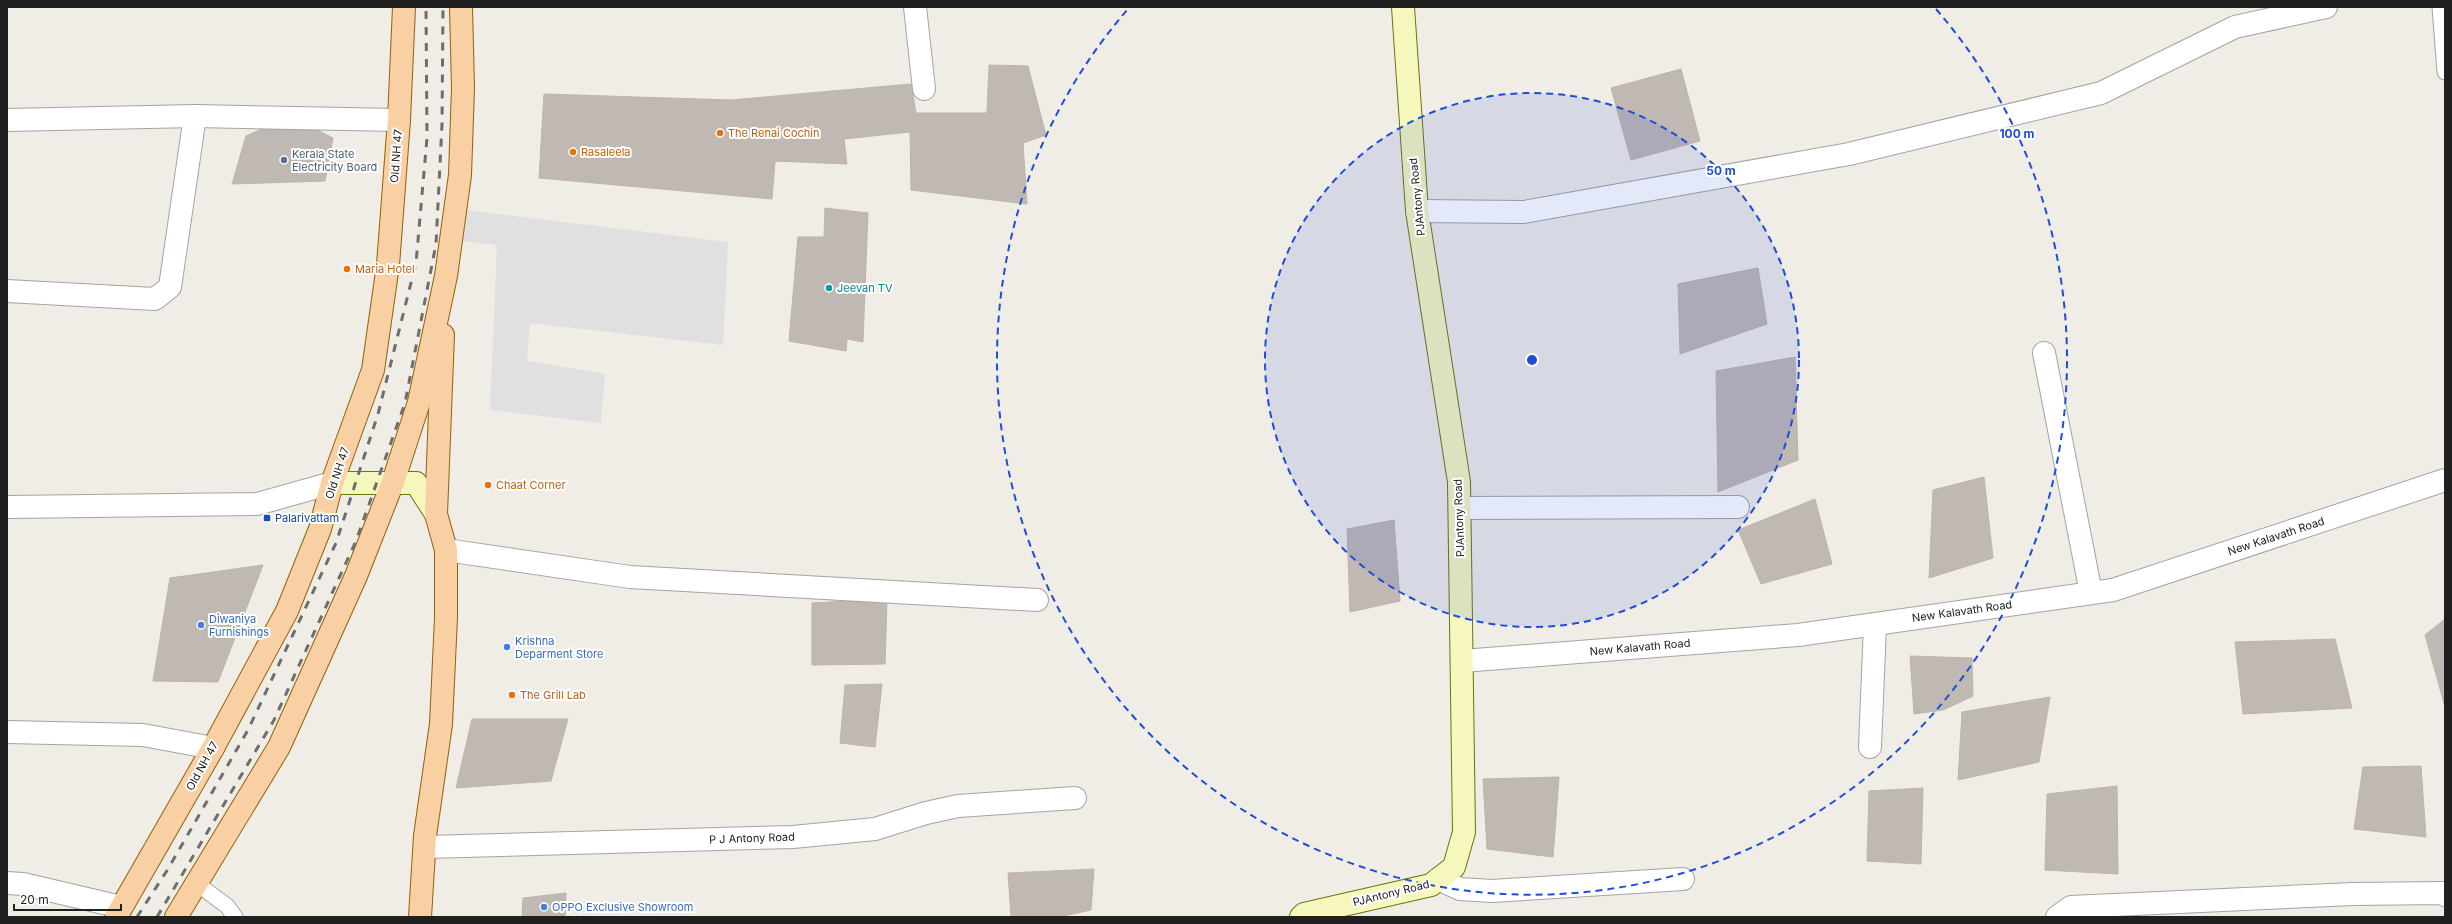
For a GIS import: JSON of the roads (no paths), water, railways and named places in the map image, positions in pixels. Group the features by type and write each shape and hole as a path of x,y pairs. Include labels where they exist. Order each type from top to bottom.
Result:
{"main road":[{"name":"Old NH 47","path":"118,912 213,748 287,611 320,529 332,483 373,370 388,265 399,120 404,7"},
{"path":"176,917 279,747 356,576 393,482 418,402 446,276 460,176 463,88 461,7"},
{"path":"420,917 426,847 425,836 441,724 446,618 446,550 436,514 446,276"}],"street":[{"path":"915,7 924,89"},
{"name":"PJAntony Road","path":"1301,917 1304,914 1431,885 1454,867 1464,832 1459,482 1416,211 1403,7"},
{"path":"1416,211 1524,212 1849,154 2101,93 2235,27 2326,7"},
{"path":"7,120 195,116 399,120"},
{"path":"7,291 155,299 170,287 195,116"},
{"path":"2044,353 2091,593"},
{"name":"New Kalavath Road","path":"1462,661 1798,634 2113,590 2445,480"},
{"path":"7,508 257,504 332,483 393,482 416,483 436,514"},
{"path":"1460,508 1738,507"},
{"path":"446,550 630,577 1037,600"},
{"path":"1870,747 1875,624"},
{"path":"7,732 144,735 213,748"},
{"name":"P J Antony Road","path":"426,847 793,837 875,829 926,813 958,806 1075,798"},
{"path":"1438,879 1460,889 1492,891 1683,879"},
{"path":"7,883 23,884 118,912"},
{"path":"2057,917 2071,907 2353,894 2442,893 2445,895"}],"lane":[{"path":"2440,7 2445,72"},
{"path":"196,883 227,906 235,917"}],"railway":[{"path":"137,917 168,869 248,730 336,543 378,414 416,263 427,138 426,7"},
{"path":"157,917 274,720 356,541 405,403 436,244 442,124 443,7"}],"place":[{"name":"The Renai Cochin","path":"720,133"},
{"name":"Rasaleela","path":"573,152"},
{"name":"Kerala State Electricity Board","path":"284,160"},
{"name":"Maria Hotel","path":"347,269"},
{"name":"Jeevan TV","path":"829,288"},
{"name":"Chaat Corner","path":"488,485"},
{"name":"Palarivattam","path":"267,518"},
{"name":"Diwaniya Furnishings","path":"201,625"},
{"name":"Krishna Deparment Store","path":"507,647"},
{"name":"The Grill Lab","path":"512,695"},
{"name":"OPPO Exclusive Showroom","path":"544,907"}]}
